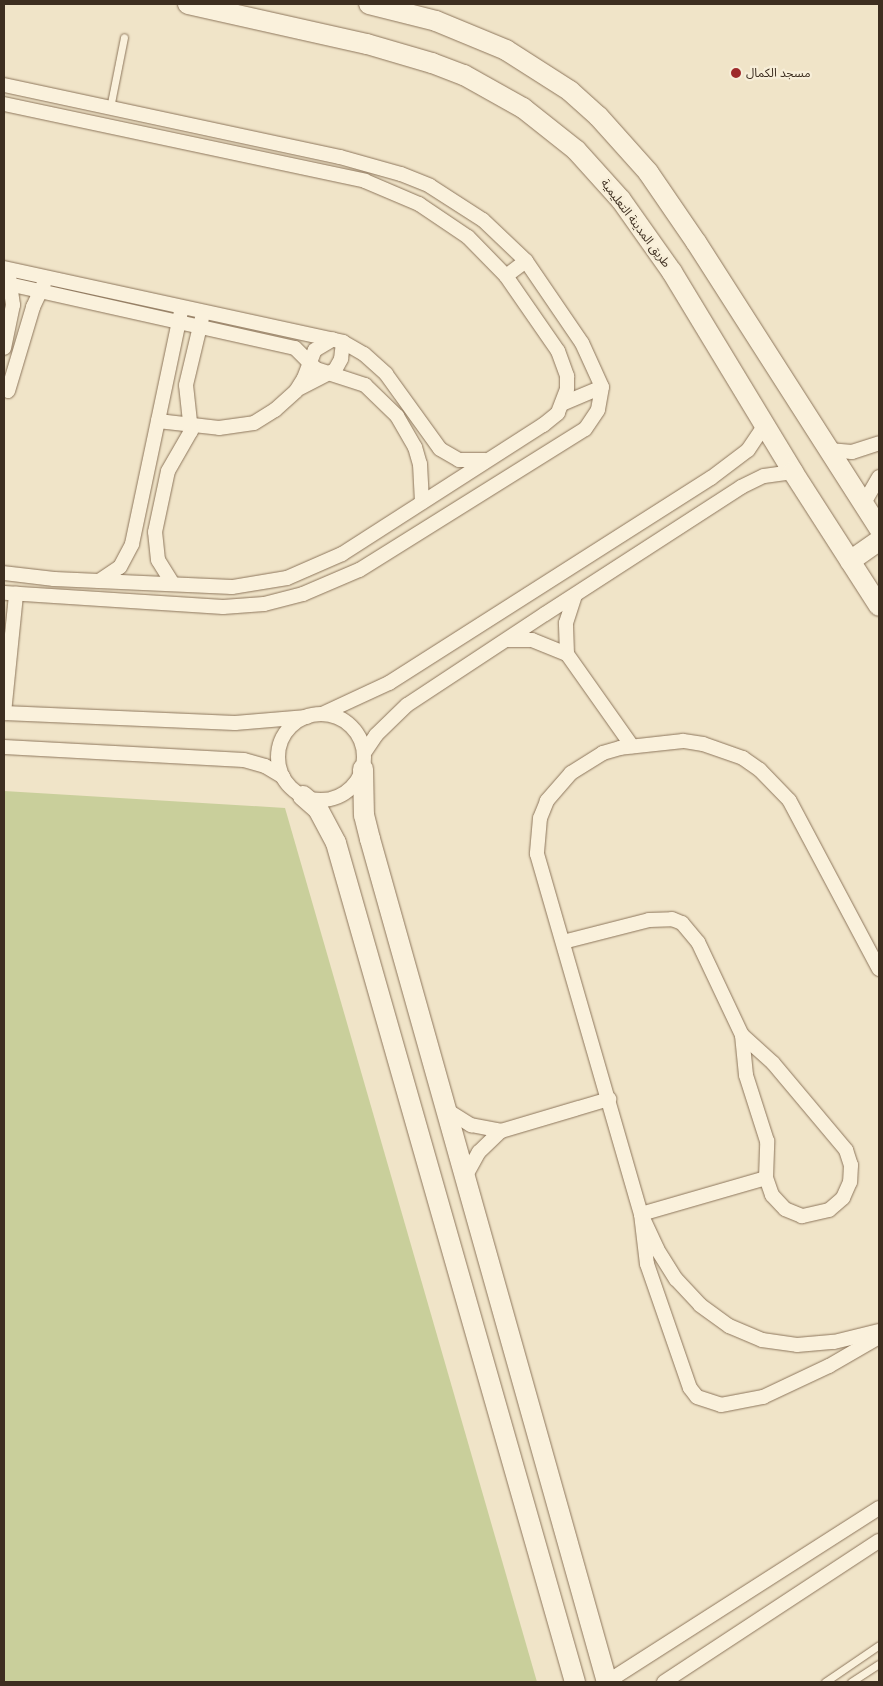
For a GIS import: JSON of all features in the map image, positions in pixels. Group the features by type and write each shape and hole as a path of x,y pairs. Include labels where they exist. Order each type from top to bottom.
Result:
{"street":[{"name":"طريق المدينة التعليمية","path":"188,4 367,44 432,62 494,91 523,108 576,150 642,227 672,272 764,426 879,606"},
{"path":"369,4 436,21 506,50 539,69 598,116 648,172 879,528"},
{"path":"4,85 332,155 401,174 457,202 483,220 526,261 582,342 602,387 598,410 585,429 359,570 284,600 243,606 52,598 10,594 4,713 235,723 322,714 389,683 711,478 748,450 764,426"},
{"path":"4,104 327,173 393,191 444,219 468,237 506,276 564,363 567,376 564,402 558,413 543,425 342,554 313,569 259,584 232,587 54,579 4,573"},
{"path":"155,137 159,118"},
{"path":"506,276 526,261"},
{"path":"4,348 11,326 5,268 47,277 181,313 200,325 286,344 295,348 310,365 329,374 364,386 397,416 415,447 420,464 422,502"},
{"path":"5,393 40,290 47,277"},
{"path":"8,283 181,313 203,310 338,341 364,354 386,374 420,424 445,454 466,462 489,459"},
{"path":"173,584 158,560 154,532 168,471 187,442 191,426 186,385 203,310"},
{"path":"98,581 113,573 129,552 181,313"},
{"path":"158,421 191,426 231,428 254,422 275,410 296,391 329,374 339,365 338,341"},
{"path":"296,391 319,346 338,341"},
{"path":"564,402 602,387"},
{"path":"829,450 852,452 879,443"},
{"path":"303,796 318,800 346,793 357,782 376,735 407,705 740,487 764,476 793,472"},
{"path":"864,503 879,477"},
{"path":"850,562 879,541"},
{"path":"313,569 323,586"},
{"path":"52,598 54,579"},
{"path":"567,654 566,623 575,595"},
{"path":"507,640 532,640 567,654 632,746"},
{"path":"322,714 337,717 350,726 360,738 364,761 364,815 607,1682 879,1508"},
{"path":"283,778 278,760 279,747 292,725 306,717"},
{"path":"879,969 875,954 792,806 760,770 743,758 704,744 662,742 632,746 603,753 571,773 558,786 540,818 538,854 641,1214 647,1264 690,1388 706,1402 734,1404 762,1398 830,1366 879,1337"},
{"path":"4,747 244,760 265,766 283,778 324,817 336,843 575,1682"},
{"path":"563,942 654,919 672,919 682,923 698,942 742,1035 746,1075 767,1141 766,1178 772,1195 785,1209 812,1216 829,1210 843,1198 850,1182 850,1165 842,1143 817,1118 774,1064 742,1035"},
{"path":"465,1178 479,1152 501,1131 609,1099"},
{"path":"445,1109 471,1124 501,1131"},
{"path":"641,1214 766,1178"},
{"path":"641,1214 657,1249 676,1279 700,1305 729,1326 762,1340 797,1345 834,1342 879,1331"},
{"path":"664,1682 879,1540"}],"lane":[{"path":"110,108 124,37"},
{"path":"824,1682 879,1645"},
{"path":"852,1682 879,1664"}],"green space":[{"path":"4,791 285,808 537,1682 4,1682"}],"place":[{"name":"مسجد الكمال","path":"736,73"}]}
